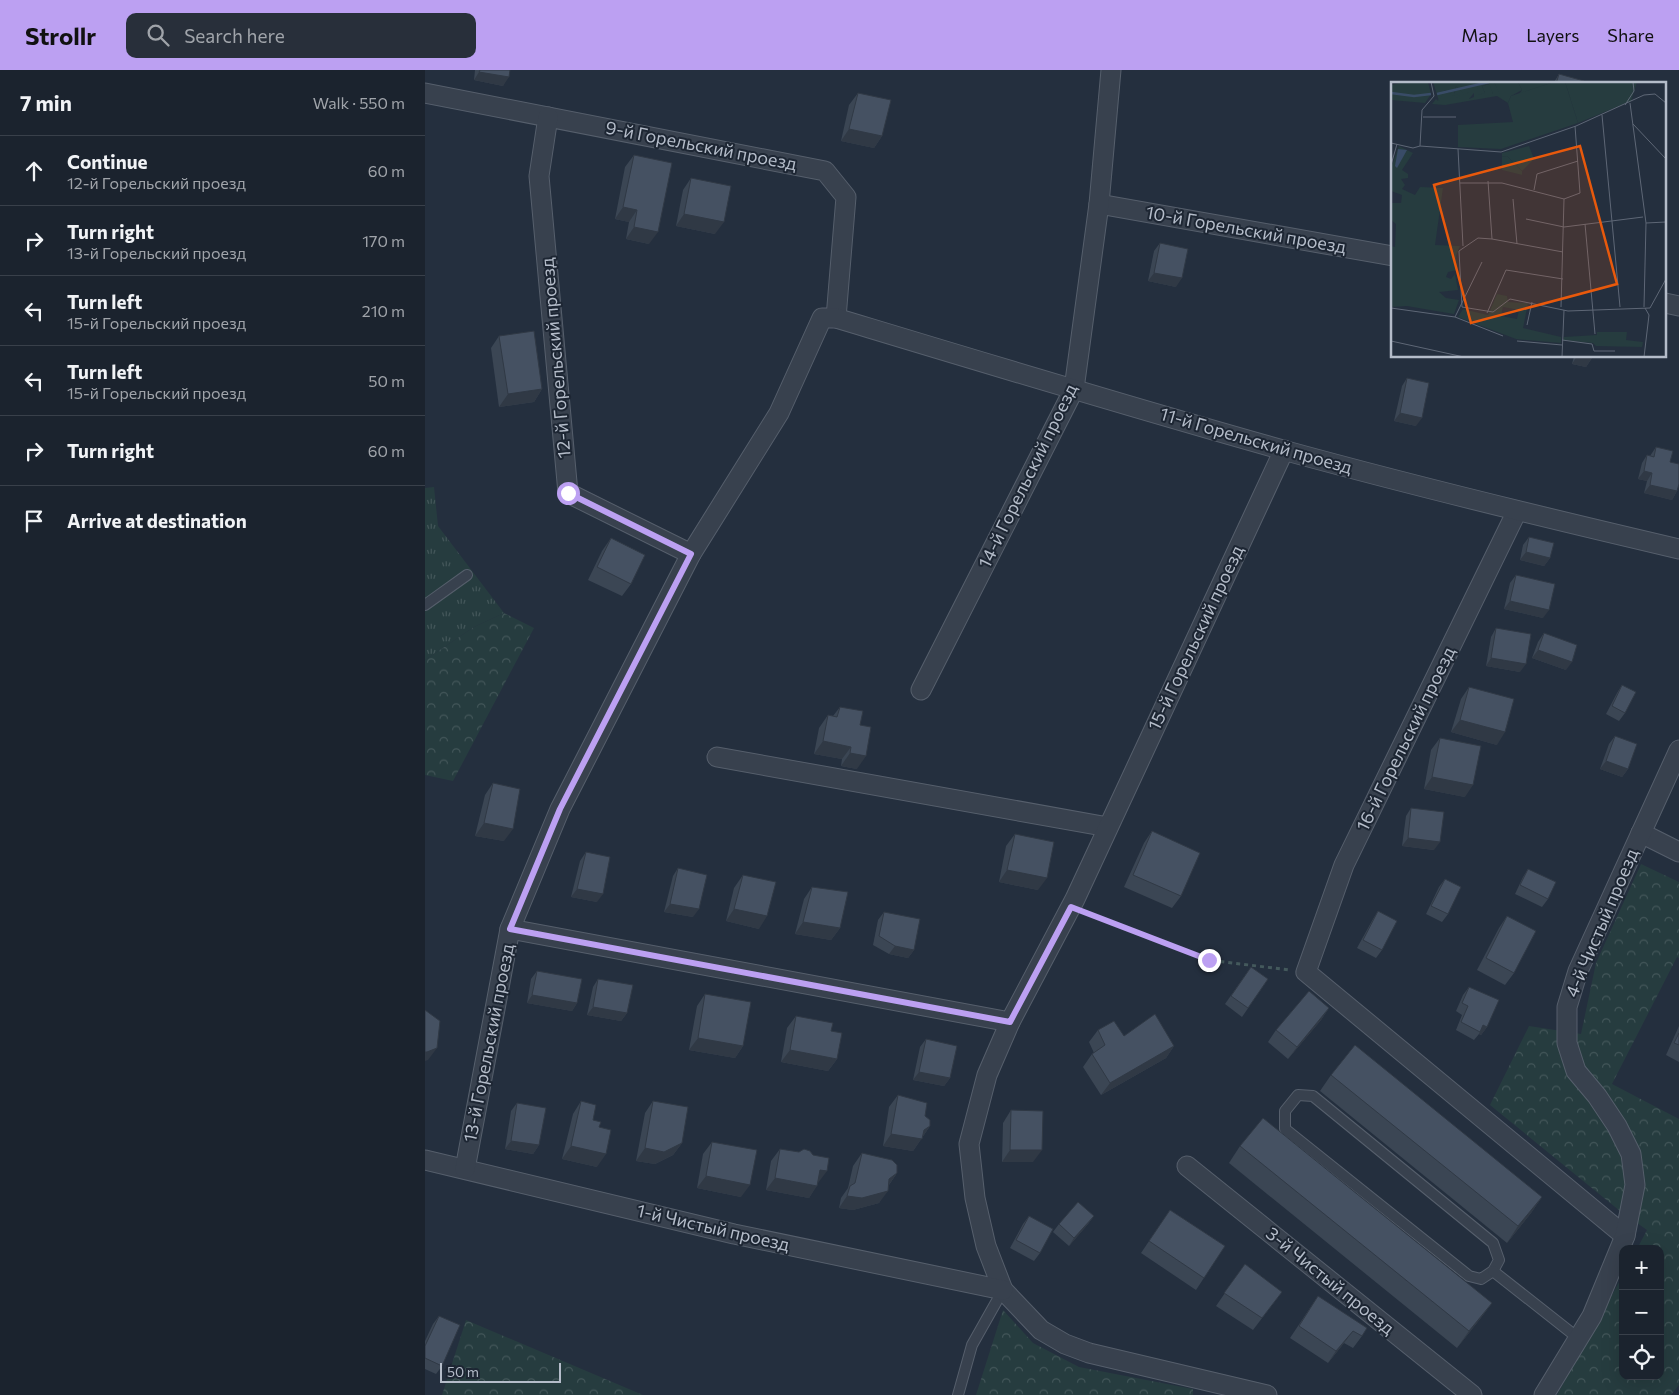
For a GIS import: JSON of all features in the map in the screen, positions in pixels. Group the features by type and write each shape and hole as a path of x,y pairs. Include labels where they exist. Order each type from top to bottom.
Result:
{"street":[{"name":"14-й Горельский проезд","path":"921,690 1074,390 1099,204 1111,70"},
{"name":"9-й Горельский проезд","path":"425,93 825,171 846,197 836,318"},
{"name":"12-й Горельский проезд","path":"548,117 539,176 568,493 691,554"},
{"name":"10-й Горельский проезд","path":"1099,204 1391,256"},
{"name":"13-й Горельский проезд","path":"465,1169 510,929 560,809 691,554 779,413 822,318 836,318"},
{"name":"11-й Горельский проезд","path":"836,318 1074,390 1283,450 1517,511 1679,549"},
{"name":"15-й Горельский проезд","path":"1267,1395 1089,1353 1065,1344 1041,1330 1003,1290 986,1246 975,1198 969,1144 987,1075 1010,1022 1071,907 1283,450"},
{"name":"16-й Горельский проезд","path":"1305,972 1344,865 1517,511"},
{"name":"4-й Чистый проезд","path":"1544,1395 1592,1316 1625,1236 1635,1185 1631,1154 1617,1126 1597,1096 1576,1071 1567,1043 1567,1007 1578,971 1679,750"},
{"path":"717,757 1108,827"},
{"name":"4-й Чистый проезд","path":"1641,833 1679,852"},
{"path":"510,929 1010,1022"},
{"path":"1305,972 1625,1236"},
{"name":"1-й Чистый проезд","path":"425,1160 733,1234 1003,1290"},
{"name":"3-й Чистый проезд","path":"1187,1166 1472,1395"}],"lane":[{"path":"425,605 467,575"},
{"path":"1298,1095 1313,1096 1493,1242 1499,1260 1493,1271 1481,1279 1469,1276 1285,1129 1285,1112 1298,1095"},
{"path":"1493,1271 1578,1338"},
{"path":"958,1395 973,1345 1003,1290"}],"path":[{"path":"1071,907 1209,960 1305,972"}],"green space":[{"path":"434,487 438,526 504,613 474,627 425,660 425,488"},
{"path":"504,613 534,628 453,781 425,775 425,660 474,627"},
{"path":"1641,864 1679,882 1679,958 1677,957 1612,1084 1679,1119 1679,1385 1671,1395 1557,1395 1619,1282 1619,1380 1664,1380 1664,1245 1639,1245 1647,1230 1620,1211 1490,1105 1529,1026 1581,1034 1596,963"},
{"path":"1003,1310 1033,1343 1079,1367 1193,1389 1193,1395 976,1395"},
{"path":"466,1320 643,1395 442,1395"}],"building":[{"path":"480,70 510,70 509,77 479,72"},
{"path":"1559,74 1584,81 1584,82 1557,82"},
{"path":"858,93 891,100 882,136 849,129"},
{"path":"634,155 672,163 658,232 634,227 637,210 623,207"},
{"path":"691,178 731,186 724,222 684,214"},
{"path":"1160,243 1188,249 1182,278 1154,273"},
{"path":"534,331 542,389 508,394 499,336"},
{"path":"1407,378 1429,383 1422,418 1400,413"},
{"path":"1656,447 1673,451 1670,462 1679,464 1677,491 1650,485 1652,473 1644,471 1647,455 1654,457"},
{"path":"1529,537 1554,543 1550,558 1526,552"},
{"path":"611,538 645,555 631,584 597,567"},
{"path":"1516,575 1555,584 1549,610 1510,601"},
{"path":"1496,628 1531,634 1526,664 1491,658"},
{"path":"1544,633 1577,645 1572,662 1538,650"},
{"path":"1622,685 1636,692 1625,713 1612,706"},
{"path":"1469,687 1514,699 1505,732 1460,720"},
{"path":"840,707 863,711 860,725 871,727 866,756 850,753 851,747 823,741 828,715 837,717"},
{"path":"1615,736 1637,744 1628,769 1606,761"},
{"path":"1440,738 1481,746 1473,785 1432,777"},
{"path":"493,783 520,789 513,829 484,823"},
{"path":"1411,808 1444,812 1440,842 1408,838"},
{"path":"1152,831 1200,853 1181,896 1133,875"},
{"path":"1015,834 1054,842 1047,878 1007,870"},
{"path":"586,852 610,857 603,894 577,889"},
{"path":"678,868 707,875 699,909 670,904"},
{"path":"1528,869 1556,882 1548,899 1520,885"},
{"path":"743,875 776,882 767,916 734,909"},
{"path":"1445,879 1461,887 1448,914 1431,906"},
{"path":"812,887 848,892 840,928 803,922"},
{"path":"1378,911 1397,921 1382,950 1363,940"},
{"path":"884,912 920,919 914,950 895,946 879,936"},
{"path":"1507,916 1536,931 1514,973 1486,958"},
{"path":"1251,967 1268,979 1248,1008 1231,996"},
{"path":"537,971 582,979 577,1003 532,995"},
{"path":"598,979 633,985 627,1013 593,1007"},
{"path":"1469,987 1499,1000 1487,1027 1483,1025 1480,1032 1461,1022 1468,1006 1462,1003"},
{"path":"1309,991 1329,1008 1297,1047 1276,1030"},
{"path":"705,994 751,1002 743,1046 698,1038"},
{"path":"425,1010 440,1021 437,1048 427,1052 425,1052"},
{"path":"1155,1014 1174,1046 1110,1083 1092,1054 1105,1045 1098,1030 1114,1021 1124,1036"},
{"path":"796,1016 833,1023 831,1031 842,1033 837,1059 790,1050"},
{"path":"1679,1033 1679,1045 1674,1043"},
{"path":"926,1039 957,1046 950,1078 919,1072"},
{"path":"1355,1045 1542,1197 1518,1226 1331,1075"},
{"path":"898,1095 927,1103 925,1116 930,1120 930,1126 924,1130 922,1139 891,1134"},
{"path":"581,1101 596,1105 593,1120 601,1122 599,1127 611,1130 606,1154 571,1146"},
{"path":"653,1101 688,1107 682,1143 664,1152 645,1148"},
{"path":"517,1103 546,1108 539,1145 511,1141"},
{"path":"1011,1110 1043,1111 1042,1150 1010,1150"},
{"path":"1263,1118 1492,1303 1469,1331 1240,1146"},
{"path":"712,1142 757,1150 750,1185 706,1176"},
{"path":"780,1149 799,1152 804,1149 810,1151 813,1155 829,1158 827,1171 820,1170 817,1186 775,1178"},
{"path":"862,1153 892,1160 897,1165 897,1173 889,1179 888,1191 862,1198 847,1196 850,1186 855,1183"},
{"path":"1078,1202 1094,1216 1074,1238 1059,1224"},
{"path":"1170,1210 1225,1246 1204,1278 1149,1241"},
{"path":"1029,1216 1053,1229 1040,1253 1016,1240"},
{"path":"1245,1264 1282,1292 1262,1318 1224,1293"},
{"path":"1318,1296 1367,1328 1362,1336 1353,1331 1336,1351 1299,1326"},
{"path":"439,1316 460,1325 442,1366 425,1358 425,1346"}],"route":[{"path":"568,493 691,554 560,809 510,929 1010,1022 1071,907 1209,960"}]}
